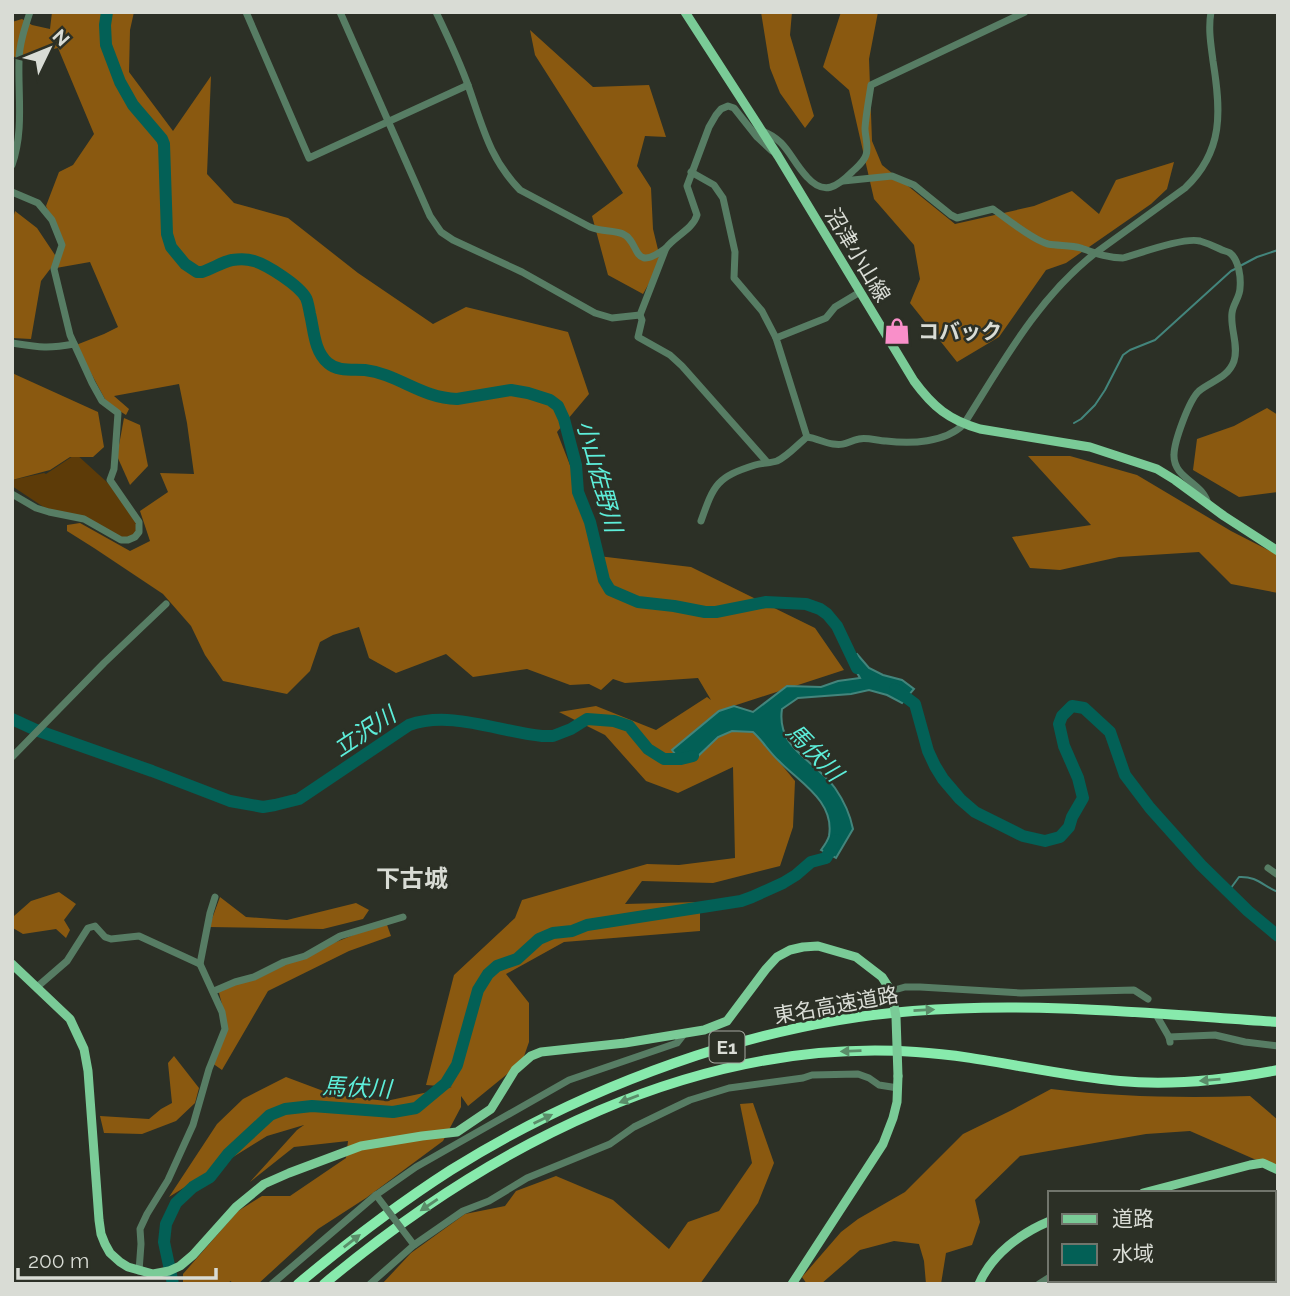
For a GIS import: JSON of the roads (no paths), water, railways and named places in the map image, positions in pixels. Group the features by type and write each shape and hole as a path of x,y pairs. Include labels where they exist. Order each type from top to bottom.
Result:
{"highway":[{"name":"東名高速道路","path":"298,1284 408,1199 488,1148 616,1086 717,1050 816,1024 912,1011 1016,1007 1278,1022"},
{"name":"東名高速道路","path":"324,1284 374,1244 450,1190 535,1140 598,1111 659,1088 759,1060 836,1051 916,1052 968,1057 1093,1078 1146,1083 1215,1080 1278,1070"}],"main road":[{"name":"沼津小山線","path":"685,12 778,156 925,397 944,414 980,429 1090,447 1157,469 1278,551"},
{"path":"12,964 70,1019 84,1049 101,1234 110,1253 128,1267 153,1275 180,1266 236,1207 264,1184 289,1172 360,1146 457,1132 491,1109 515,1070 531,1056 541,1052 684,1034 727,1021 777,957 790,950 818,946 856,957 882,976 892,995 896,1017 897,1102 883,1144 792,1284"},
{"path":"1151,1191 1250,1165 1264,1163 1278,1170"},
{"path":"979,1284 984,1273 1004,1250 1039,1225 1048,1222"}],"street":[{"path":"12,165 21,129 15,57 30,12"},
{"path":"246,12 309,158 468,85"},
{"path":"340,12 430,216 441,232 522,272 595,313 612,318 640,315"},
{"path":"436,12 468,85 495,158 511,181 534,199 590,227 622,233 630,239 641,257 650,258 666,248"},
{"path":"762,131 780,141 814,184 831,188 843,181 864,160 867,153 865,130 871,85 1025,12"},
{"path":"807,436 830,444 847,445 860,439 890,442 928,440 954,432 964,424 1031,319 1050,295 1081,264 1198,176 1208,159 1216,136 1219,110 1210,41 1211,12"},
{"path":"767,462 682,366 670,355 638,337 642,320 640,315 666,248 696,220 687,186 716,115 728,106 734,108 757,137 778,156"},
{"path":"691,172 714,185 723,198 735,252 734,278 762,311 776,338 807,436"},
{"path":"843,181 892,176 914,185 957,218 993,209 1048,244 1079,247 1113,258 1199,240 1230,254 1240,274 1241,291 1232,313 1236,347 1234,362 1220,379 1198,392 1173,453 1175,465 1185,478 1207,497 1208,505"},
{"path":"12,192 38,203 52,220 59,235 62,245 54,269 70,335 102,401 118,413 114,469 110,480 139,522 139,532 135,537 121,540 83,519 36,508 12,494"},
{"path":"776,338 826,318 835,307 860,292"},
{"path":"12,343 38,348 74,344"},
{"path":"701,521 715,486 730,474 778,461 807,436"},
{"path":"12,757 166,604"},
{"path":"1268,868 1278,875"},
{"path":"200,964 215,897"},
{"path":"214,991 304,956 340,936 404,917"},
{"path":"37,987 66,961 88,928 95,926 105,937 111,939 139,936 200,964 222,1012 225,1029 209,1069 193,1125 169,1180 140,1229 139,1271"},
{"path":"892,995 905,987 1021,993 1135,990 1148,999"},
{"path":"1158,1018 1169,1039 1215,1035 1278,1046"},
{"path":"272,1284 376,1195 416,1167 569,1080 677,1042 684,1034"},
{"path":"370,1284 414,1245 463,1211 489,1201 527,1178 610,1144 634,1127 690,1100 729,1088 812,1075 858,1074 879,1085 898,1088"},
{"path":"376,1195 414,1245"}],"water":[{"path":"857,654 869,668 902,680 914,689 902,703 869,690 798,698 782,709 782,723 791,744 827,778 848,813 853,829 836,858 821,850 829,836 829,824 827,812 821,802 775,758 753,732 732,731 718,737 695,759 682,763 672,750 719,711 734,706 753,712 787,686 821,687 860,678 848,657"},
{"path":"1276,1220 1278,1221 1278,1284 1276,1279"}],"waterway":[{"name":"小山佐野川","path":"107,12 106,45 120,82 133,105 164,144 167,234 171,247 185,264 197,272 202,272 228,261 249,260 282,276 306,298 320,353 336,368 377,372 444,398 457,399 511,390 550,400 558,406 564,419 576,465 578,492 590,522 604,580 610,590 638,602 705,612 766,602 806,604 820,609 837,626 857,668"},
{"path":"1240,266 1278,250"},
{"path":"1074,423 1095,405 1123,355 1155,340 1235,269"},
{"name":"馬伏川","path":"895,689 915,704 935,766 960,799 975,812 1023,836 1045,841 1060,837 1069,827 1083,798 1059,724 1062,716 1072,706 1084,708 1110,732 1125,775 1150,808 1201,865 1278,936"},
{"name":"立沢川","path":"12,719 230,801 263,807 299,799 409,725 425,721 475,723 542,736 553,736 587,719 614,721 629,726 648,749 664,759 693,756"},
{"name":"馬伏川","path":"173,1284 164,1242 166,1224 176,1203 193,1187 210,1177 228,1154 270,1115 285,1109 312,1106 393,1112 416,1108 446,1083 457,1065 478,990 488,974 497,966 517,959 539,939 587,925 741,901 783,883 811,862 826,858 836,840"},
{"path":"1228,892 1239,877 1255,880 1278,892"}],"place":[{"name":"コバック","path":"897,331"}],"district":[{"name":"下古城","path":"412,878"}]}
